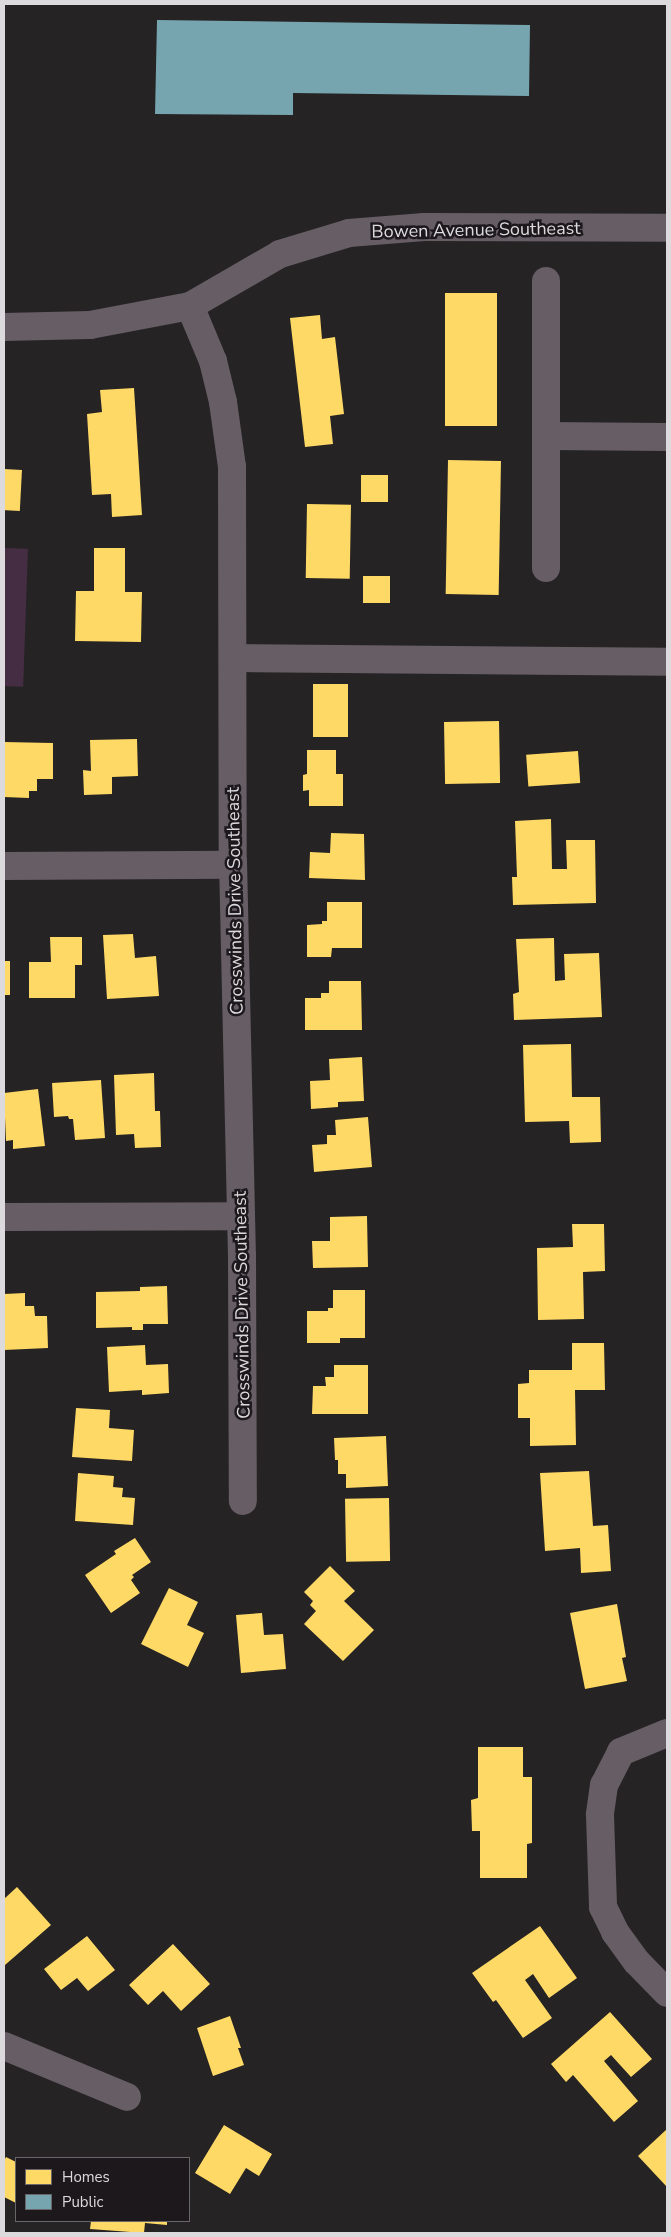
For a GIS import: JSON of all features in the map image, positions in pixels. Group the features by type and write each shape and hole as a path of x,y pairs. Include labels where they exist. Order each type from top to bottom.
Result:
{"street":[{"name":"Bowen Avenue Southeast","path":"4,327 90,325 190,306 280,254 349,233 424,227 667,228"},
{"path":"546,281 546,568"},
{"name":"Crosswinds Drive Southeast","path":"190,306 213,361 223,402 232,467 233,865 241,1216 244,1501"},
{"path":"547,436 667,437"},
{"path":"233,658 667,662"},
{"path":"4,866 233,865"},
{"path":"4,1217 241,1216"},
{"path":"667,1733 621,1752 604,1785 600,1815 603,1907 615,1932 637,1962 667,1993"},
{"path":"4,2046 127,2097"}],"shaded area":[{"path":"4,548 28,549 23,687 4,686"}],"building: Homes":[{"path":"445,293 497,293 497,426 445,426"},
{"path":"320,315 322,339 335,337 344,414 330,416 333,444 305,447 290,318"},
{"path":"134,388 142,515 112,517 111,494 92,495 87,414 102,412 100,390"},
{"path":"448,460 501,461 499,595 446,594"},
{"path":"4,469 22,470 20,511 4,510"},
{"path":"361,475 388,475 388,502 361,502"},
{"path":"307,504 351,505 350,579 306,578"},
{"path":"94,548 125,548 125,592 142,592 141,642 75,641 76,591 94,591"},
{"path":"363,576 390,576 390,603 363,603"},
{"path":"313,684 348,684 348,737 313,737"},
{"path":"499,721 500,783 445,784 444,722"},
{"path":"137,739 138,776 112,777 112,794 84,795 83,770 91,771 90,740"},
{"path":"4,742 53,743 53,779 37,779 37,791 29,791 29,798 4,797"},
{"path":"307,750 336,750 336,774 343,774 343,806 309,806 309,790 303,791 303,775 307,774"},
{"path":"578,751 580,783 528,787 526,755"},
{"path":"551,819 552,869 567,869 566,840 595,840 596,903 513,905 512,877 517,877 515,821"},
{"path":"331,833 364,834 365,880 309,878 310,852 330,853"},
{"path":"327,902 362,902 362,948 332,948 331,957 307,957 307,925 322,924 322,921 327,921"},
{"path":"133,934 135,958 156,956 159,996 107,999 103,935"},
{"path":"50,937 82,937 82,965 75,965 75,998 29,998 29,962 51,962"},
{"path":"554,938 555,981 565,980 564,954 599,953 602,1017 514,1020 513,994 519,992 516,939"},
{"path":"4,961 10,961 10,995 4,995"},
{"path":"329,981 361,981 362,1030 305,1030 305,998 321,998 321,993 329,993"},
{"path":"571,1044 572,1097 600,1097 601,1142 570,1143 569,1121 525,1122 523,1045"},
{"path":"362,1057 364,1101 338,1102 338,1107 311,1109 310,1081 330,1080 329,1059"},
{"path":"154,1073 155,1111 160,1111 161,1147 135,1148 134,1134 116,1135 114,1075"},
{"path":"101,1080 105,1138 75,1140 73,1119 69,1119 68,1116 54,1117 52,1083"},
{"path":"38,1089 45,1146 13,1149 13,1140 6,1141 4,1093"},
{"path":"368,1117 372,1167 314,1172 312,1145 327,1144 327,1135 336,1135 335,1120"},
{"path":"367,1216 368,1267 313,1268 312,1241 330,1241 330,1217"},
{"path":"572,1224 604,1224 605,1271 583,1272 584,1319 538,1320 537,1248 573,1247"},
{"path":"167,1286 168,1324 143,1324 143,1330 132,1330 132,1327 96,1328 96,1292 140,1291 140,1287"},
{"path":"333,1290 365,1290 365,1338 340,1338 340,1343 307,1343 307,1311 328,1311 328,1308 333,1308"},
{"path":"25,1293 25,1306 34,1306 35,1316 47,1316 48,1348 4,1350 4,1294"},
{"path":"572,1343 604,1343 605,1390 575,1390 576,1445 530,1446 530,1418 518,1418 518,1384 529,1383 529,1370 572,1370"},
{"path":"145,1345 146,1365 168,1364 169,1393 142,1395 142,1390 109,1392 107,1347"},
{"path":"334,1365 368,1365 368,1414 312,1414 313,1386 326,1386 325,1377 334,1377"},
{"path":"76,1408 110,1410 109,1428 134,1430 132,1461 72,1457"},
{"path":"386,1436 388,1486 346,1488 346,1474 338,1474 338,1460 335,1460 334,1438"},
{"path":"589,1471 593,1526 608,1525 611,1571 581,1573 580,1548 545,1551 540,1473"},
{"path":"78,1473 114,1476 113,1487 123,1488 122,1497 135,1498 133,1525 75,1521"},
{"path":"389,1498 390,1561 346,1562 345,1499"},
{"path":"135,1538 151,1562 132,1575 134,1577 131,1580 140,1593 111,1613 85,1575 116,1554 114,1551"},
{"path":"330,1566 355,1591 344,1601 374,1630 343,1661 304,1624 316,1611 310,1605 313,1601 304,1592"},
{"path":"169,1588 198,1602 187,1625 204,1633 188,1667 141,1644"},
{"path":"617,1604 626,1657 622,1658 627,1681 585,1689 570,1613"},
{"path":"262,1613 264,1635 283,1634 286,1669 241,1673 236,1615"},
{"path":"478,1747 523,1747 523,1777 532,1777 532,1843 527,1844 527,1878 480,1878 480,1831 472,1831 471,1800 478,1798"},
{"path":"17,1887 51,1925 5,1965 4,1899"},
{"path":"540,1926 577,1978 549,1998 533,1974 525,1980 552,2018 523,2038 496,2000 493,2002 472,1973"},
{"path":"87,1936 115,1970 88,1991 77,1978 61,1990 44,1969"},
{"path":"173,1944 210,1984 181,2011 163,1991 148,2005 129,1985"},
{"path":"610,2012 652,2059 631,2077 611,2055 604,2061 638,2101 614,2122 573,2075 566,2082 551,2064"},
{"path":"230,2016 241,2048 238,2048 244,2065 213,2076 197,2028"},
{"path":"224,2125 272,2154 259,2176 246,2168 230,2194 195,2173"},
{"path":"667,2129 667,2187 638,2156"},
{"path":"6,2157 15,2162 15,2202 4,2197 4,2161"},
{"path":"91,2222 167,2222 167,2225 145,2223 144,2233 90,2229"}],"building: Public":[{"path":"157,20 530,25 529,96 293,93 293,115 155,114"}]}
